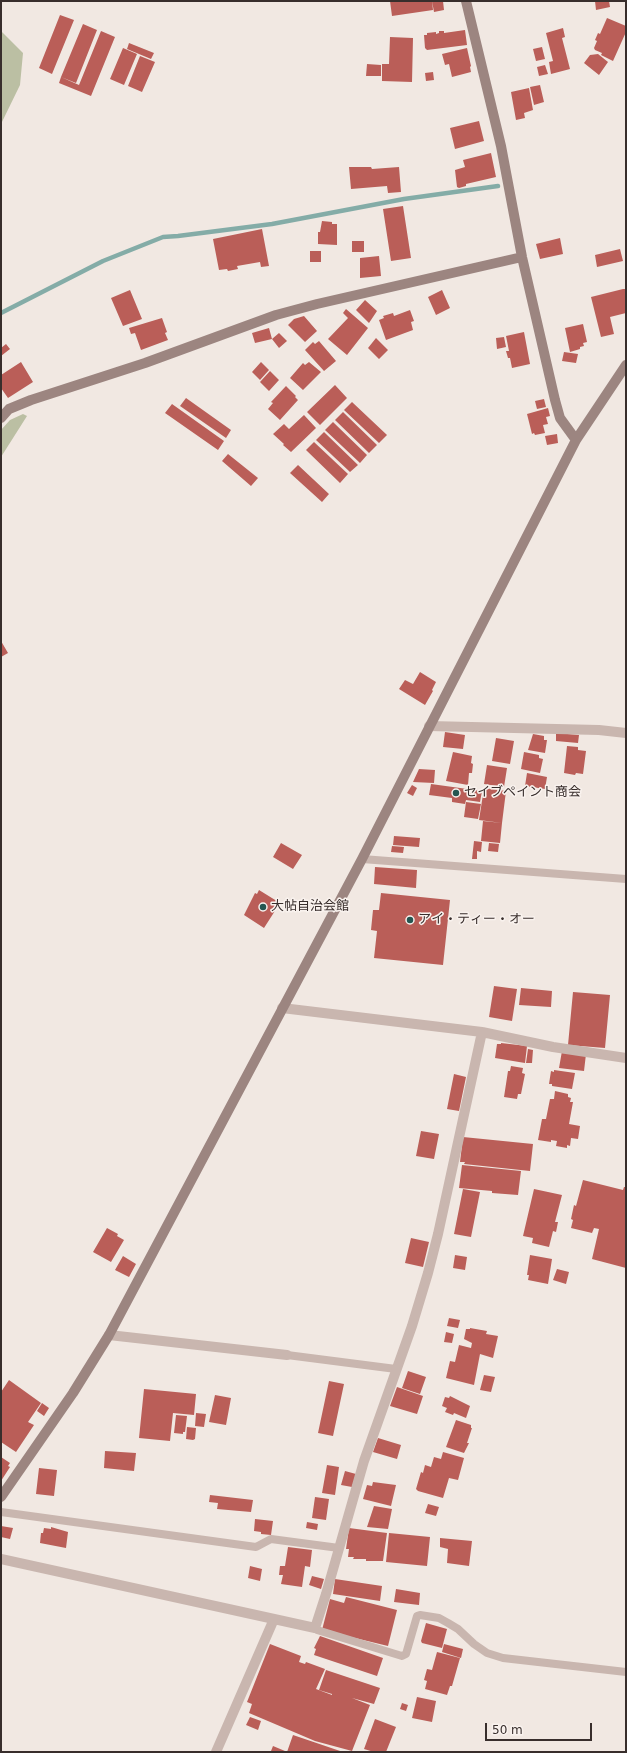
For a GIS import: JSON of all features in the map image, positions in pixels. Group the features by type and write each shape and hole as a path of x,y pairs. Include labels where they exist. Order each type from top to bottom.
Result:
{"street":[{"path":"466,1 501,146 522,257 560,418 576,440"},
{"path":"1,418 9,410 31,400 152,361 276,315 317,304 522,257"},
{"path":"1,1497 73,1393 109,1335 362,859 576,440 626,366"},
{"path":"429,726 598,730 626,733"},
{"path":"282,1008 482,1032 553,1047 626,1058"},
{"path":"1,1559 315,1628 364,1461 428,1273 438,1234 482,1032"},
{"path":"109,1335 287,1355"},
{"path":"216,1752 274,1619"}],"lane":[{"path":"362,859 626,879"},
{"path":"287,1355 396,1369"},
{"path":"1,1512 256,1547 271,1539 339,1548"},
{"path":"315,1628 317,1630 402,1656 406,1654 416,1616 420,1615 439,1618 458,1629 474,1644 487,1652 503,1658 626,1672"}],"green space":[{"path":"1,31 23,53 20,85 1,124"},
{"path":"23,414 27,416 1,457 1,430 10,420"}],"building":[{"path":"390,1 432,1 433,10 392,16"},
{"path":"432,1 443,1 444,10 434,12"},
{"path":"595,1 609,1 610,7 596,10"},
{"path":"60,15 74,20 52,74 39,68"},
{"path":"607,18 626,26 626,32 613,61 601,55 602,53 594,48 598,33 600,34"},
{"path":"83,24 97,30 76,83 61,77"},
{"path":"563,28 565,37 562,38 570,69 551,74 549,62 553,61 546,33"},
{"path":"465,30 467,45 427,50 425,48 424,35 427,35 427,33 436,32 436,34 439,33 439,31 444,31 444,33"},
{"path":"101,31 115,37 91,96 59,83 61,77 79,85"},
{"path":"390,37 413,38 412,82 382,81 382,64 389,64"},
{"path":"129,43 154,53 151,59 127,49"},
{"path":"542,47 545,59 536,61 533,49"},
{"path":"123,48 137,54 124,85 110,79"},
{"path":"467,48 471,72 452,77 449,64 445,65 442,54"},
{"path":"598,54 608,62 599,75 584,63 590,55"},
{"path":"140,56 155,62 142,92 128,86"},
{"path":"367,64 381,65 381,76 366,76"},
{"path":"545,65 548,74 539,76 537,67"},
{"path":"433,72 434,80 426,81 425,73"},
{"path":"540,85 544,102 534,105 530,87"},
{"path":"529,88 533,110 524,113 525,118 516,120 511,92"},
{"path":"479,121 484,141 455,149 450,128"},
{"path":"491,153 496,177 466,184 466,186 459,188 457,187 455,170 465,167 463,160"},
{"path":"349,167 371,167 372,169 399,167 401,192 388,193 387,186 351,189"},
{"path":"403,206 411,258 391,261 383,209"},
{"path":"322,221 337,224 337,245 318,244 318,232 320,232"},
{"path":"262,229 269,266 261,267 260,262 237,266 238,269 228,271 227,269 219,270 213,239"},
{"path":"560,238 563,254 540,259 536,244"},
{"path":"352,241 364,241 364,252 352,252"},
{"path":"620,249 623,261 597,267 595,255"},
{"path":"310,251 321,251 321,262 310,262"},
{"path":"379,256 381,276 360,278 360,258"},
{"path":"626,289 626,313 610,317 614,334 601,337 591,297"},
{"path":"130,290 142,319 123,326 111,298"},
{"path":"442,290 450,308 436,315 428,297"},
{"path":"365,300 377,311 369,323 356,310"},
{"path":"346,309 368,328 347,355 328,339 348,318 343,313"},
{"path":"410,310 414,321 411,322 413,330 386,340 379,320 384,318 383,316 393,313 394,316"},
{"path":"304,316 317,331 305,342 288,325 294,319"},
{"path":"162,318 168,340 141,350 135,333 131,334 129,328"},
{"path":"583,324 587,342 583,343 584,346 580,347 580,349 570,352 565,328"},
{"path":"269,328 272,339 255,343 252,333"},
{"path":"524,332 530,364 512,368 510,358 508,358 506,351 509,351 506,336"},
{"path":"279,333 287,341 279,348 272,339"},
{"path":"504,337 506,347 497,349 496,338"},
{"path":"376,338 388,350 379,359 368,348"},
{"path":"319,341 336,361 324,371 305,350 313,342 315,344"},
{"path":"6,344 10,349 1,356 1,348"},
{"path":"564,352 578,354 576,363 562,361"},
{"path":"21,362 33,382 8,398 1,388 1,375"},
{"path":"261,362 269,370 260,380 252,372"},
{"path":"309,362 321,372 303,390 290,378 303,363 305,365"},
{"path":"270,371 279,380 269,391 260,382"},
{"path":"335,385 347,398 320,425 307,412"},
{"path":"286,386 298,400 280,420 268,409 273,403 271,402"},
{"path":"186,398 231,430 226,438 180,406"},
{"path":"544,399 546,407 537,409 535,401"},
{"path":"352,402 387,435 379,443 344,410"},
{"path":"172,404 224,441 218,450 165,413"},
{"path":"548,408 550,416 546,417 548,424 543,425 545,433 535,435 534,433 532,434 527,414"},
{"path":"343,412 377,445 369,453 335,420"},
{"path":"304,415 316,428 291,452 273,434 284,424 289,429"},
{"path":"333,422 367,455 360,463 325,430"},
{"path":"324,432 358,465 350,472 316,440"},
{"path":"557,434 558,443 547,445 545,436"},
{"path":"314,442 348,474 340,483 306,450"},
{"path":"228,454 258,478 251,486 222,461"},
{"path":"298,465 329,494 322,502 290,473"},
{"path":"1,641 8,653 1,657"},
{"path":"420,672 436,682 425,705 399,689 405,680 413,684"},
{"path":"445,732 465,735 463,749 443,747"},
{"path":"556,733 579,735 578,743 556,741"},
{"path":"533,734 544,736 544,740 547,740 545,753 528,750"},
{"path":"496,738 514,741 510,764 492,761"},
{"path":"567,746 578,747 578,750 586,751 583,774 576,773 575,775 564,773"},
{"path":"453,752 472,756 472,773 469,773 468,785 446,781"},
{"path":"524,752 539,755 539,758 543,759 540,773 521,769"},
{"path":"487,765 507,768 504,787 484,784"},
{"path":"419,769 435,770 434,783 413,782"},
{"path":"527,773 547,777 545,789 525,786"},
{"name":"セイブペイント商会","path":"431,784 482,791 480,802 466,800 465,804 452,802 452,798 429,795"},
{"path":"412,785 417,788 413,796 407,793"},
{"path":"484,788 506,791 502,823 479,820"},
{"path":"466,802 481,804 478,819 464,817"},
{"path":"483,821 502,823 500,843 481,841"},
{"path":"394,836 420,838 419,847 393,845"},
{"path":"474,841 482,842 481,852 477,851 477,859 472,859"},
{"path":"281,843 302,855 293,869 273,857"},
{"path":"489,843 499,844 498,852 488,851"},
{"path":"392,846 404,847 403,853 391,852"},
{"path":"375,867 417,870 416,888 374,884"},
{"name":"大帖自治会館","path":"259,890 280,903 264,928 244,915 255,893 257,894"},
{"name":"アイ・ティー・オー","path":"381,893 450,900 443,965 374,958 377,931 371,930 373,910 379,910"},
{"path":"494,986 517,989 512,1021 489,1017"},
{"path":"521,988 552,991 551,1007 519,1005"},
{"path":"573,992 610,995 605,1048 568,1045"},
{"path":"501,1043 527,1046 525,1063 495,1058 497,1044"},
{"path":"528,1049 533,1050 532,1063 526,1063"},
{"path":"562,1051 586,1054 584,1071 559,1068"},
{"path":"511,1066 523,1068 522,1073 525,1074 521,1094 518,1094 517,1099 504,1097 508,1071 510,1071"},
{"path":"554,1070 575,1073 572,1089 552,1086 552,1084 549,1084 551,1071 554,1072"},
{"path":"454,1074 466,1077 459,1111 447,1109"},
{"path":"555,1091 568,1094 568,1097 571,1098 570,1102 573,1102 569,1124 580,1126 578,1139 571,1138 570,1146 567,1145 567,1148 556,1146 557,1141 551,1140 551,1142 538,1140 542,1119 546,1119 550,1099 554,1099"},
{"path":"421,1131 439,1134 434,1159 416,1156"},
{"path":"463,1137 533,1144 530,1171 464,1164 465,1162 460,1162"},
{"path":"462,1165 521,1171 518,1195 459,1188"},
{"path":"583,1180 623,1190 624,1187 626,1187 626,1268 592,1259 599,1229 594,1228 592,1233 571,1228 574,1205 576,1206"},
{"path":"463,1189 480,1192 471,1237 454,1234"},
{"path":"534,1189 562,1195 555,1222 558,1222 556,1232 553,1231 549,1247 532,1243 533,1238 523,1236"},
{"path":"107,1228 118,1234 117,1236 124,1240 111,1262 93,1252"},
{"path":"411,1238 429,1242 423,1267 405,1263"},
{"path":"455,1255 467,1257 465,1270 453,1268"},
{"path":"530,1255 552,1259 548,1284 528,1280 529,1275 527,1275"},
{"path":"123,1256 136,1264 129,1277 115,1270"},
{"path":"557,1269 569,1272 566,1284 553,1280"},
{"path":"449,1318 460,1320 458,1328 447,1326"},
{"path":"470,1328 487,1331 486,1334 498,1336 493,1358 480,1354 474,1385 446,1378 450,1361 455,1362 459,1345 471,1348 472,1343 464,1339 466,1329"},
{"path":"446,1332 454,1334 452,1343 444,1342"},
{"path":"408,1371 426,1377 420,1394 402,1388"},
{"path":"484,1375 495,1377 491,1392 480,1390"},
{"path":"9,1380 41,1403 28,1422 34,1425 16,1452 1,1442 1,1392"},
{"path":"329,1381 344,1384 333,1436 318,1433"},
{"path":"397,1387 423,1396 417,1414 390,1406"},
{"path":"144,1389 196,1394 194,1415 173,1413 170,1441 139,1438"},
{"path":"215,1395 231,1398 226,1425 209,1422"},
{"path":"450,1396 470,1406 466,1418 454,1413 453,1415 445,1412 447,1408 442,1406 445,1397 449,1398"},
{"path":"42,1403 49,1408 44,1416 37,1411"},
{"path":"196,1413 206,1414 204,1427 195,1426"},
{"path":"176,1415 187,1416 185,1432 183,1432 183,1434 174,1433"},
{"path":"456,1420 471,1425 472,1428 467,1443 469,1443 464,1453 446,1447"},
{"path":"187,1427 196,1428 195,1439 186,1439"},
{"path":"378,1438 401,1445 397,1459 373,1452"},
{"path":"105,1451 136,1453 134,1471 104,1468"},
{"path":"443,1452 464,1458 458,1480 449,1478 443,1498 418,1491 416,1489 421,1472 423,1473 425,1465 431,1467 434,1457 441,1459"},
{"path":"1,1457 10,1463 8,1466 10,1467 1,1481"},
{"path":"327,1465 339,1467 335,1495 322,1493"},
{"path":"39,1468 57,1470 54,1496 36,1494"},
{"path":"345,1471 356,1474 352,1487 341,1485"},
{"path":"373,1482 396,1485 391,1506 363,1499 367,1485 372,1486"},
{"path":"210,1495 253,1500 251,1512 217,1509 218,1503 209,1502"},
{"path":"315,1497 329,1499 326,1520 312,1518"},
{"path":"428,1504 439,1507 436,1516 425,1513"},
{"path":"374,1506 392,1509 388,1529 367,1527"},
{"path":"255,1519 273,1521 271,1535 261,1534 261,1532 254,1531"},
{"path":"307,1522 318,1524 317,1530 306,1528"},
{"path":"1,1526 13,1528 10,1539 1,1537"},
{"path":"51,1527 68,1532 66,1548 40,1543 41,1533 43,1533 44,1528 51,1529"},
{"path":"349,1528 387,1533 383,1561 366,1561 366,1559 353,1559 354,1557 348,1557 349,1549 346,1549"},
{"path":"389,1533 430,1537 427,1566 386,1562"},
{"path":"440,1538 472,1541 469,1566 447,1563 448,1549 440,1547"},
{"path":"288,1547 312,1550 310,1567 305,1566 302,1587 281,1584 283,1575 279,1575 280,1566 285,1566"},
{"path":"250,1566 262,1569 260,1581 248,1578"},
{"path":"312,1576 324,1579 321,1589 309,1585"},
{"path":"335,1579 382,1586 380,1601 333,1594"},
{"path":"396,1589 420,1593 419,1605 394,1602"},
{"path":"346,1597 397,1610 388,1646 322,1630 330,1599 344,1603"},
{"path":"426,1623 447,1629 442,1648 422,1643 421,1641"},
{"path":"320,1636 383,1658 377,1676 314,1655 316,1649 314,1648"},
{"path":"270,1644 301,1656 299,1662 305,1664 306,1662 325,1669 316,1689 332,1695 319,1690 326,1670 380,1688 374,1704 352,1698 370,1705 352,1751 315,1741 249,1713 252,1704 247,1702"},
{"path":"444,1644 463,1649 461,1658 442,1652"},
{"path":"437,1652 460,1658 452,1686 450,1686 447,1695 425,1689 427,1681 424,1680 427,1669 432,1670"},
{"path":"417,1697 436,1701 432,1722 412,1718"},
{"path":"402,1703 408,1705 406,1711 400,1709"},
{"path":"250,1717 261,1721 258,1730 246,1725"},
{"path":"375,1719 396,1727 386,1752 374,1752 364,1749"},
{"path":"293,1735 343,1752 287,1752"},
{"path":"273,1746 285,1751 285,1752 271,1751"}],"waterway":[{"path":"1,313 103,261 163,237 272,224 404,199 498,186"}],"place":[{"name":"セイブペイント商会","path":"456,793"},
{"name":"大帖自治会館","path":"263,907"},
{"name":"アイ・ティー・オー","path":"410,920"}]}
